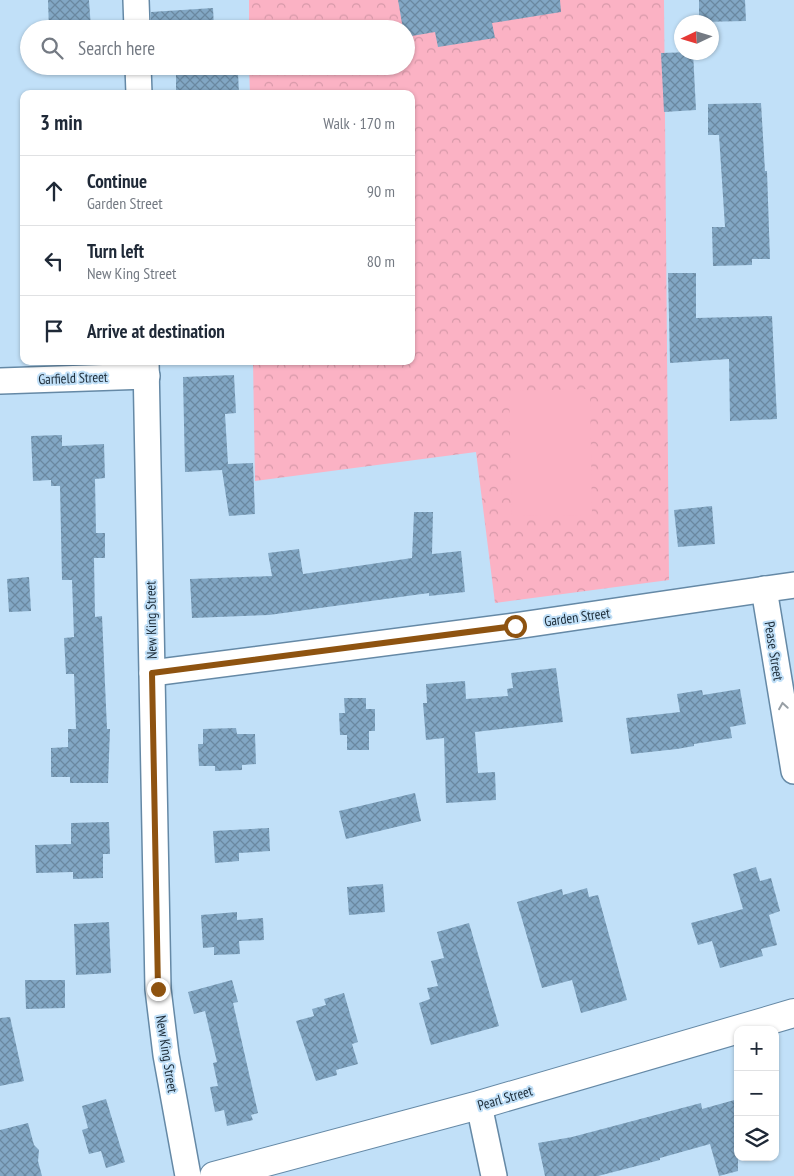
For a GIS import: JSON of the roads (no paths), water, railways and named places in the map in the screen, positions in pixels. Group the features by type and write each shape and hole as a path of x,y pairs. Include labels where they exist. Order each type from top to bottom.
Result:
{"street":[{"path":"136,0 137,20"},
{"path":"138,75 139,90"},
{"name":"Garfield Street","path":"0,381 146,369"},
{"name":"New King Street","path":"146,369 158,989 166,1055 188,1176"},
{"name":"Garden Street","path":"152,673 505,627 794,585"},
{"name":"Pease Street","path":"764,589 794,771"},
{"name":"Pearl Street","path":"214,1176 793,1018"},
{"path":"479,1105 494,1176"}]}
